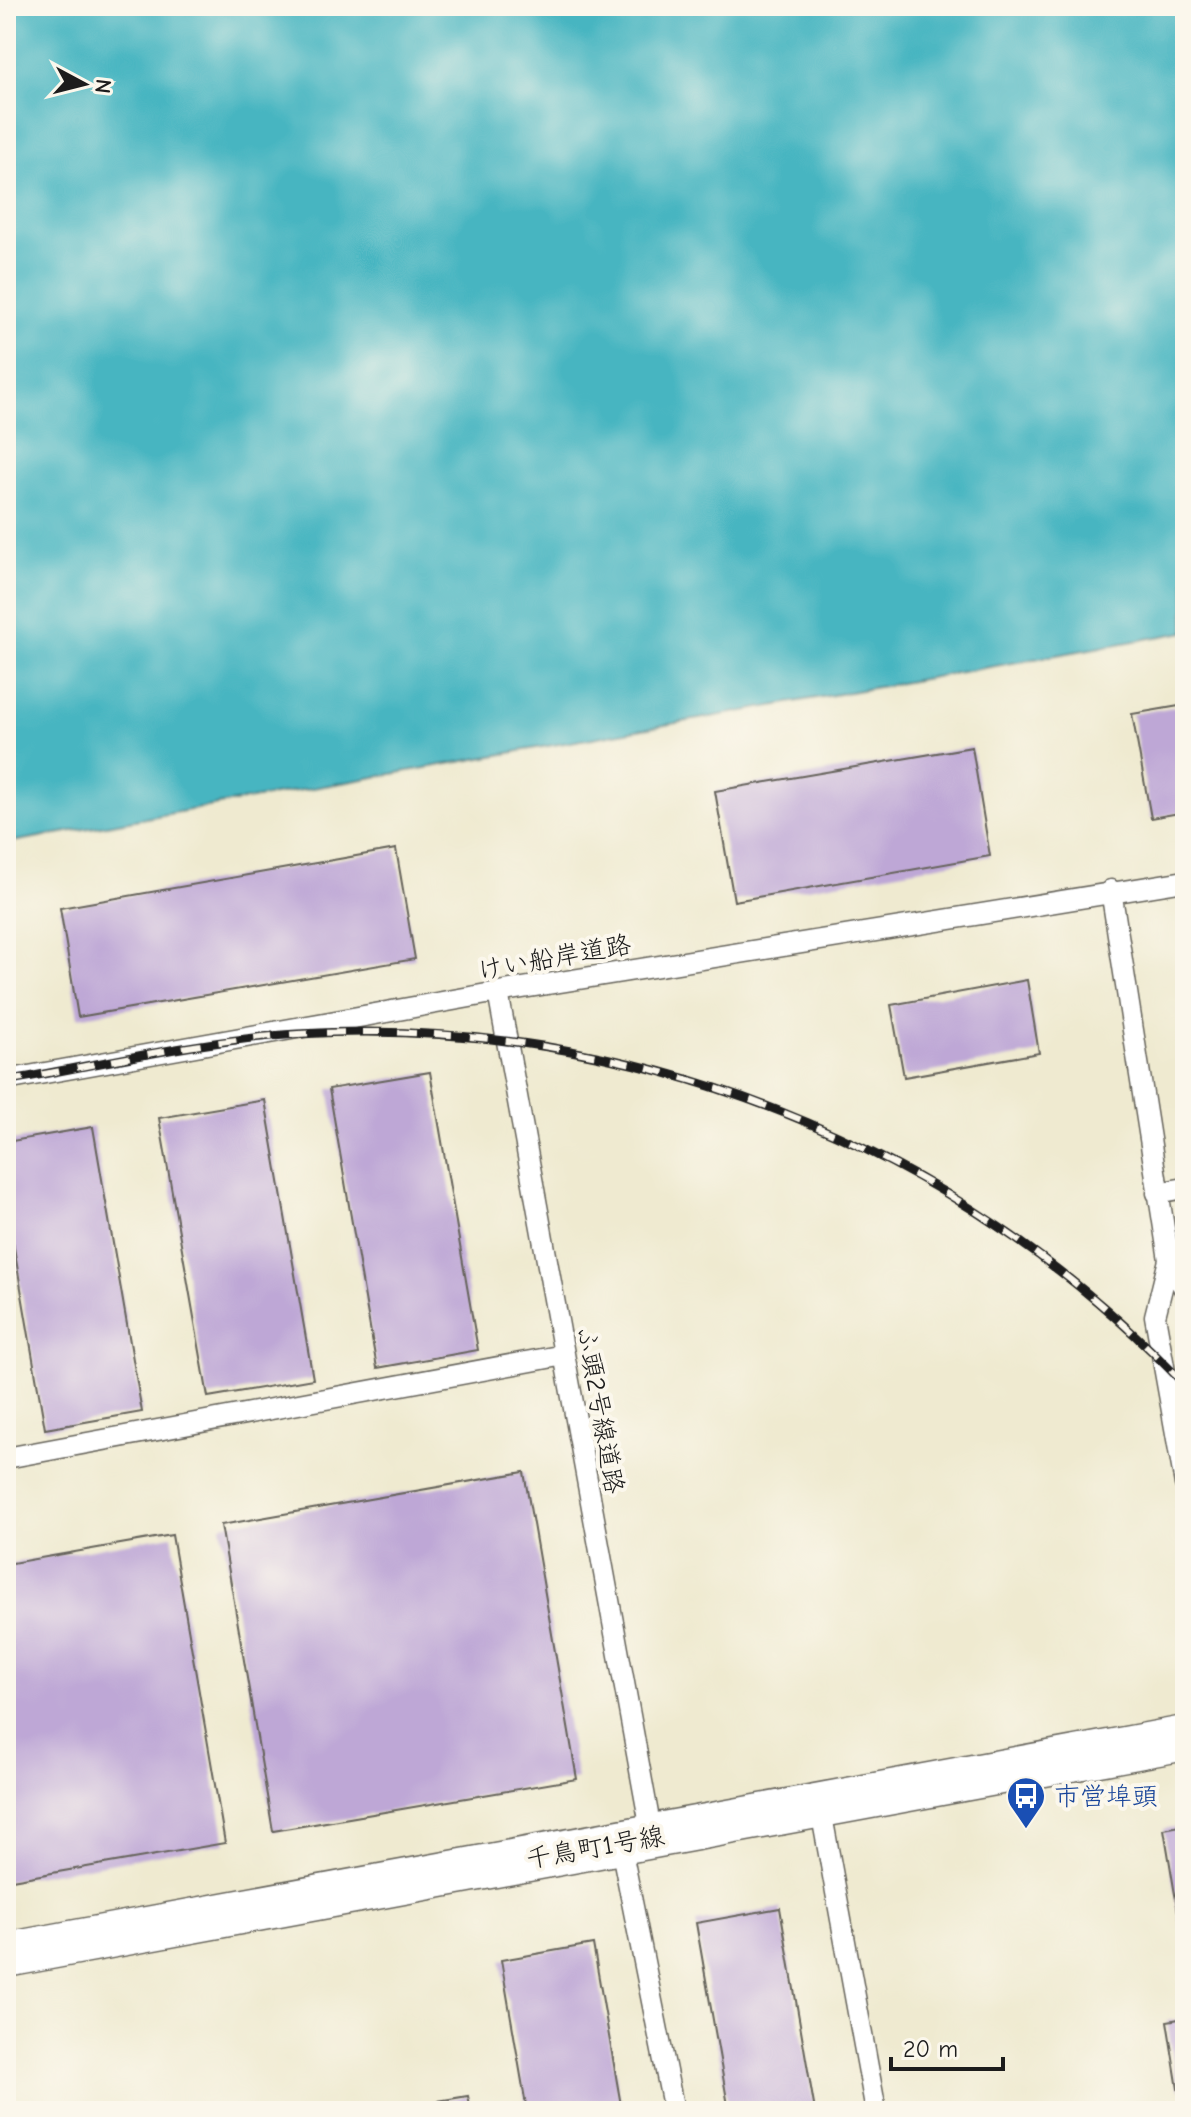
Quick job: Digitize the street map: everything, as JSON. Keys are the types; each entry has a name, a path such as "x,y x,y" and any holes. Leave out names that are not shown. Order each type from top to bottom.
{"street":[{"name":"千鳥町1号線","path":"6,1955 1185,1738"}],"lane":[{"name":"けい船岸道路","path":"6,1080 498,992 1111,890 1185,881"},
{"path":"1111,890 1169,1260 1185,1290"},
{"name":"ふ頭2号線道路","path":"498,992 564,1355 674,2111"},
{"path":"1157,1193 1185,1188"},
{"path":"1169,1260 1155,1316 1185,1484"},
{"path":"6,1458 564,1355"},
{"path":"820,1805 876,2111"}],"water":[{"path":"6,6 1185,6 1185,632 6,843"}],"building":[{"path":"1185,705 1185,812 1151,818 1132,714"},
{"path":"972,747 990,856 734,901 715,791"},
{"path":"396,849 415,959 78,1017 60,908"},
{"path":"1027,980 1039,1053 904,1077 891,1005"},
{"path":"430,1072 478,1350 377,1368 329,1089"},
{"path":"265,1100 313,1379 208,1397 159,1118"},
{"path":"93,1127 142,1412 45,1429 6,1201 6,1142"},
{"path":"524,1472 577,1779 273,1831 221,1525"},
{"path":"172,1535 225,1843 6,1881 6,1564"},
{"path":"1185,1825 1185,1942 1183,1942 1164,1829"},
{"path":"780,1908 815,2111 729,2111 696,1923"},
{"path":"593,1944 622,2111 527,2111 501,1960"},
{"path":"1185,2018 1185,2088 1178,2089 1167,2021"},
{"path":"468,2096 471,2111 390,2109"}],"railway":[{"path":"6,1081 188,1047 298,1034 422,1033 545,1047 665,1073 781,1112 892,1163 997,1226 1095,1300 1185,1385"}],"place":[{"name":"市営埠頭","path":"1026,1830"}]}
